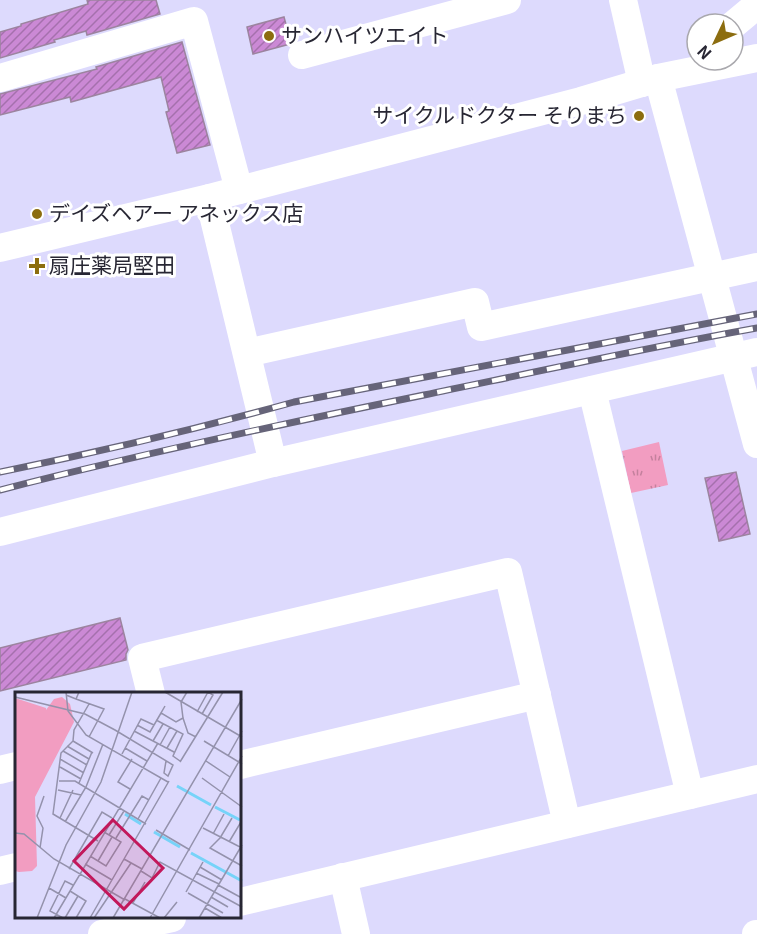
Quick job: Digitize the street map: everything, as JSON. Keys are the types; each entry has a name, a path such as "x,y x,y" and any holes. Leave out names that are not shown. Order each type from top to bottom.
{"street":[{"path":"302,55 507,0"},
{"path":"623,0 711,277 745,355 757,444"},
{"path":"745,15 757,5"},
{"path":"0,78 194,21 239,190"},
{"path":"1,245 209,198 581,101 650,80 757,58"},
{"path":"650,80 685,59"},
{"path":"209,198 273,463"},
{"path":"247,353 475,302 481,327 757,267"},
{"path":"0,532 273,463 745,355"},
{"path":"592,390 690,795"},
{"path":"150,692 142,658 508,572 567,824"},
{"path":"242,765 537,695"},
{"path":"0,770 15,766"},
{"path":"242,902 757,779"},
{"path":"0,871 15,867"},
{"path":"343,877 356,934"},
{"path":"102,934 168,919"}],"green space":[{"path":"659,442 668,485 631,493 622,451"}],"building":[{"path":"87,0 156,0 160,14 87,35 86,31 0,58 0,32 88,4"},
{"name":"サンハイツエイト","path":"284,17 291,43 253,54 247,27"},
{"path":"182,42 210,145 177,153 166,112 169,111 161,77 71,102 70,97 0,115 0,94 97,69 96,67"},
{"path":"736,472 750,534 719,541 705,478"},
{"path":"120,618 128,650 126,660 0,691 0,648"}],"railway":[{"path":"0,472 148,440 294,402 757,314"},
{"path":"0,490 264,428 590,360 757,328"}],"place":[{"name":"サンハイツエイト","path":"269,36"},
{"name":"サイクルドクター そりまち","path":"639,116"},
{"name":"デイズヘアー アネックス店","path":"37,214"},
{"name":"扇庄薬局堅田","path":"37,266"}]}
